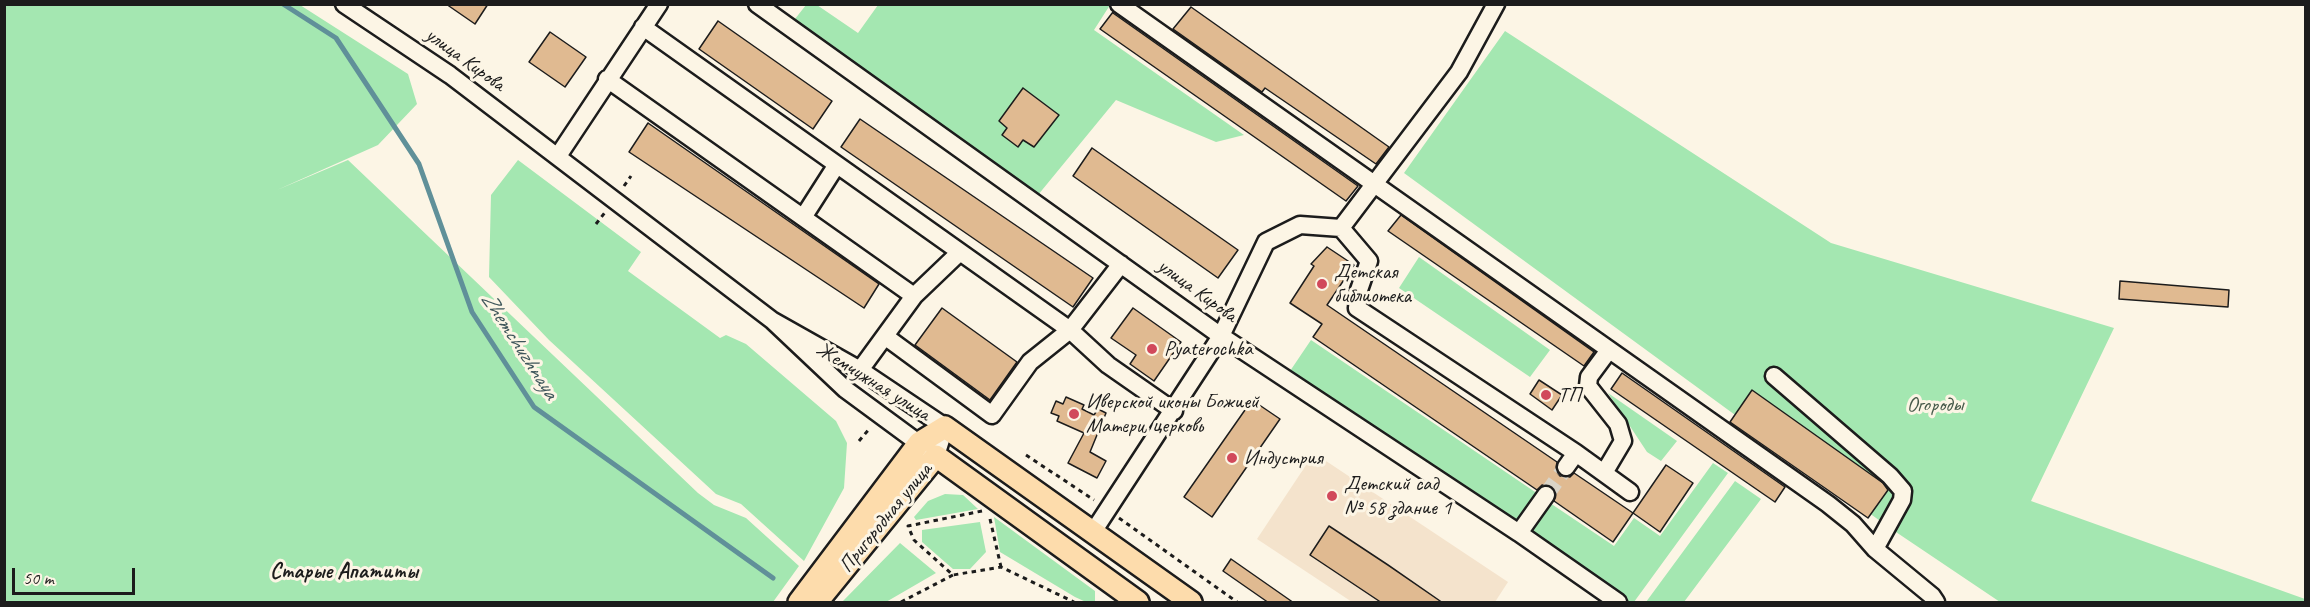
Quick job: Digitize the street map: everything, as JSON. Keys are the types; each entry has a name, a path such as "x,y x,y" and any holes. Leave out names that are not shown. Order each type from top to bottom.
{"main road":[{"path":"799,603 918,443 945,427"},
{"name":"Жемчужная улица","path":"945,427 1191,603"},
{"path":"936,456 1129,600"},
{"name":"Пригородная улица","path":"817,603 936,456"},
{"path":"981,490 978,479 981,472 1001,467"}],"street":[{"name":"улица Кирова","path":"344,4 450,75 558,156"},
{"path":"558,156 659,4"},
{"name":"улица Кирова","path":"757,4 1221,336 1519,533 1618,603"},
{"path":"1119,4 1828,504 1853,524 1875,549 1932,596 1936,603"},
{"path":"1341,228 1459,72 1496,4"},
{"path":"643,27 1070,330 1108,365 1174,411"},
{"path":"607,80 804,216 914,296"},
{"name":"Жемчужная улица","path":"558,156 772,321 860,370 945,427"},
{"path":"804,216 836,166"},
{"path":"1093,532 1221,336 1266,242 1300,225 1341,228 1369,261 1359,290 1357,308 1576,453 1630,492"},
{"path":"860,370 914,296 960,252"},
{"path":"886,337 992,415 1030,362 1070,330 1121,264"},
{"path":"772,321 845,388 936,456"},
{"path":"1604,473 1623,441 1618,424 1588,386 1588,377 1609,350"},
{"path":"1774,376 1890,476 1903,491 1902,500 1875,549"},
{"name":"Пригородная улица","path":"936,456 945,427"},
{"path":"1566,467 1576,453"},
{"path":"1519,533 1546,495"}],"path":[{"path":"859,441 871,426"},
{"path":"1026,454 1237,603"},
{"path":"953,575 914,540 908,526 988,510 1001,567"},
{"path":"901,603 953,575 1001,567 1074,603"}],"shaded area":[{"name":"Детский сад № 58 здание 1","path":"1314,453 1508,582 1495,602 1352,602 1257,539"}],"green space":[{"path":"4,5 300,5 408,74 417,104 378,145 277,190 348,160 698,493 714,505 746,518 799,566 773,602 5,602"},
{"path":"806,5 817,5 858,33 878,5 1110,5 1094,30 1244,135 1216,142 1116,100 1038,195 791,24"},
{"name":"Огороды","path":"1505,31 1831,243 2114,328 2031,501 2305,599 2305,602 2000,602 1887,526 1404,173"},
{"path":"518,160 641,252 628,271 720,338 726,335 746,344 836,421 847,443 844,488 804,561 741,504 716,494 549,340 489,277 491,195"},
{"path":"1419,257 1550,350 1530,377 1399,288"},
{"path":"1311,340 1541,496 1519,527 1288,374"},
{"path":"1608,393 1677,441 1661,461 1647,452"},
{"path":"1713,463 1728,473 1634,602 1626,602 1524,531 1547,501 1614,546 1634,518 1660,536"},
{"path":"1735,481 1761,499 1684,602 1646,602"},
{"path":"945,494 963,495 978,509 916,520 914,517 928,501"},
{"path":"994,517 1095,591 1095,602 1086,602 1075,597 1000,552"},
{"path":"980,522 986,552 970,569 953,569 922,542 922,530"},
{"path":"900,543 936,573 886,602 842,602"}],"building":[{"path":"446,4 488,4 475,24"},
{"path":"1191,7 1389,147 1376,164 1265,88 1262,92 1173,29"},
{"path":"1113,12 1358,186 1346,201 1100,29"},
{"path":"718,21 832,101 813,129 699,49"},
{"path":"550,32 586,57 565,87 529,62"},
{"path":"1023,88 1059,115 1034,147 1023,140 1018,147 1002,135 1007,128 999,121"},
{"path":"860,119 1093,278 1073,307 841,147"},
{"path":"648,123 879,284 864,308 629,152"},
{"path":"1092,148 1238,250 1218,278 1073,176"},
{"path":"1401,215 1594,352 1584,366 1388,231"},
{"path":"1327,247 1354,265 1327,305 1557,462 1556,471 1560,476 1570,477 1574,473 1633,513 1613,542 1554,501 1556,491 1552,486 1542,485 1537,490 1313,337 1322,324 1290,303 1314,266 1311,264"},
{"path":"2120,281 2229,290 2228,307 2119,299"},
{"path":"942,308 1017,362 990,400 915,345"},
{"name":"Pyaterochka","path":"1133,308 1181,342 1154,381 1130,364 1136,355 1111,338"},
{"path":"1622,373 1785,487 1775,502 1611,389"},
{"name":"ТП","path":"1539,380 1562,395 1552,410 1530,394"},
{"path":"1752,390 1883,483 1888,490 1868,518 1730,422"},
{"path":"1066,397 1084,405 1082,409 1094,415 1098,409 1106,413 1090,452 1106,461 1097,478 1068,463 1084,433 1057,421 1059,416 1051,413 1056,401 1063,404"},
{"name":"Индустрия","path":"1252,400 1280,419 1212,517 1184,497"},
{"path":"1666,465 1693,483 1660,532 1633,513"},
{"path":"1329,526 1443,603 1382,603 1310,555"},
{"path":"1231,559 1294,603 1269,603 1223,571"}],"waterway":[{"name":"Zhemchuzhnaya","path":"283,4 336,38 419,164 472,312 534,407 773,578"}],"tunnel":[{"path":"1546,495 1566,467"}],"place":[{"name":"Детская библиотека","path":"1322,284"},
{"name":"Pyaterochka","path":"1152,349"},
{"name":"ТП","path":"1546,395"},
{"name":"Иверской иконы Божией Матери, церковь","path":"1074,414"},
{"name":"Индустрия","path":"1232,458"},
{"name":"Детский сад № 58 здание 1","path":"1332,496"}],"district":[{"name":"Старые Апатиты","path":"344,572"}]}
